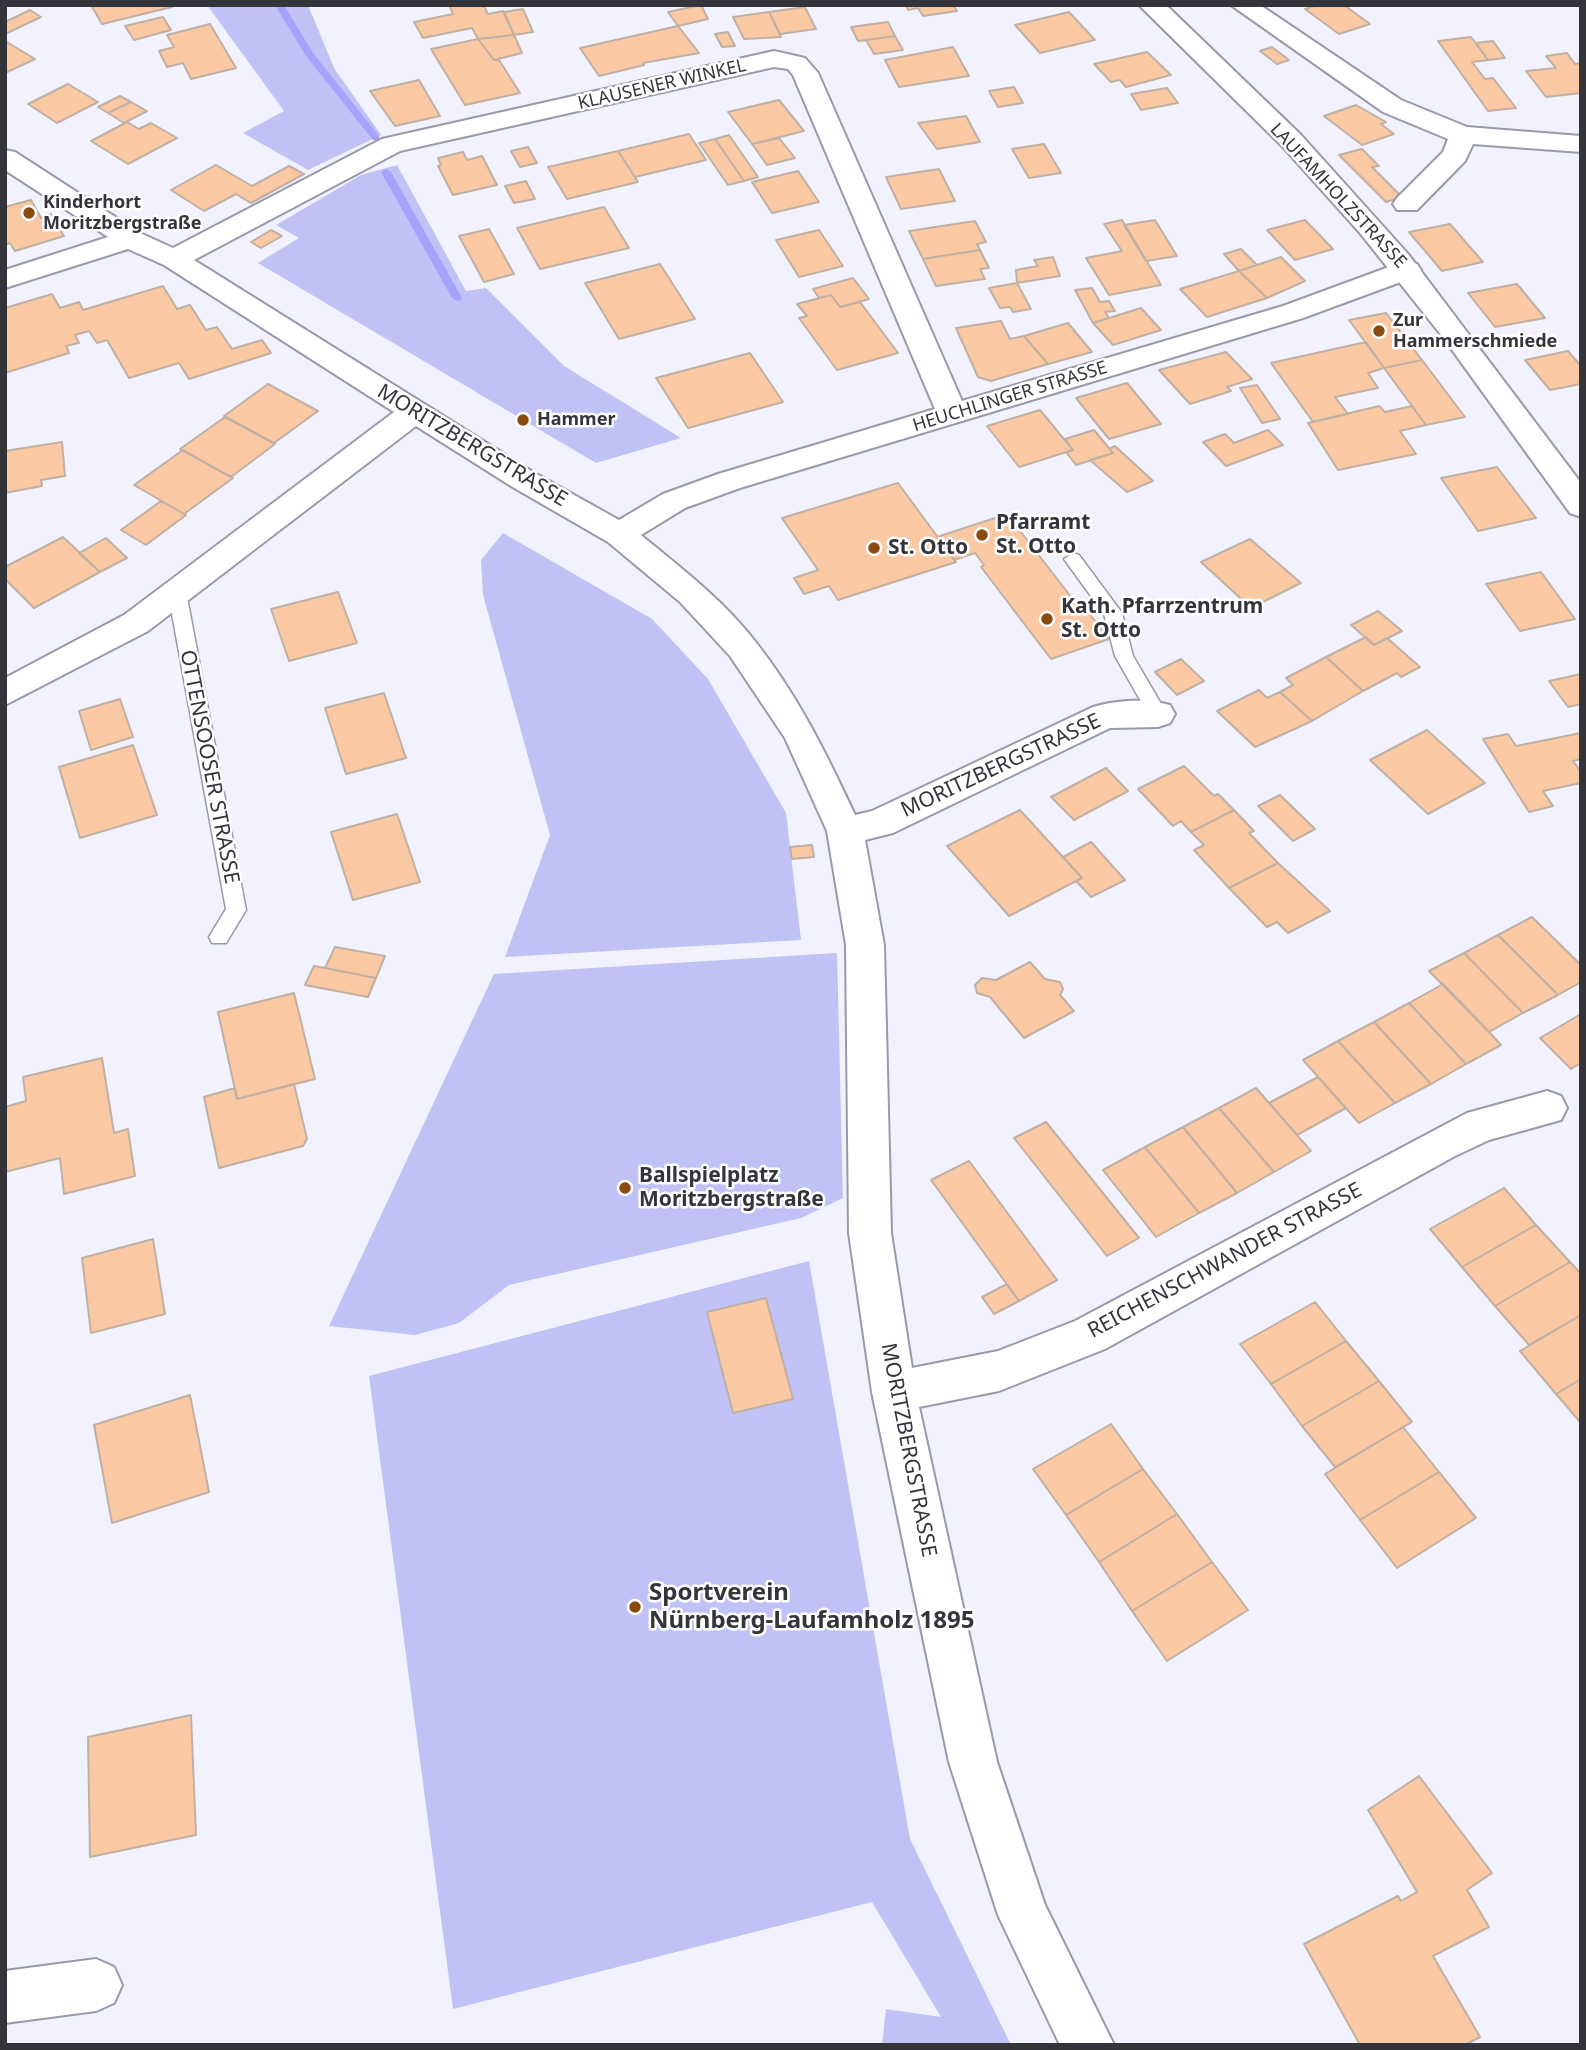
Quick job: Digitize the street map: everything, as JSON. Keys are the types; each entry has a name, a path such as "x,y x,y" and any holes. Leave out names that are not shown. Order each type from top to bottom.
{"street":[{"name":"LAUFAMHOLZSTRASSE","path":"1150,5 1332,184 1407,270 1581,506"},
{"path":"1242,5 1392,106 1462,135 1581,144"},
{"name":"KLAUSENER WINKEL","path":"174,258 391,145 775,59 796,63 805,73 952,413"},
{"path":"1407,204 1456,155 1462,135"},
{"name":"MORITZBERGSTRASSE","path":"5,158 130,239 174,258 414,412 619,534 692,594 742,648 800,734 845,831 865,945 870,1233 894,1392 972,1762 1023,1915 1088,2045"},
{"path":"5,279 130,239"},
{"name":"HEUCHLINGER STRASSE","path":"619,534 674,500 952,413 1293,312 1407,270"},
{"path":"5,693 136,623 414,412"},
{"name":"MORITZBERGSTRASSE","path":"845,831 880,822 1105,716 1158,714"},
{"name":"REICHENSCHWANDER STRASSE","path":"894,1392 999,1371 1090,1335 1441,1144 1481,1125 1547,1108"},
{"path":"5,1997 96,1985"}],"lane":[{"path":"1073,559 1113,613 1125,656 1158,714"},
{"name":"OTTENSOOSER STRASSE","path":"177,592 236,910 219,937"}],"shaded area":[{"path":"207,5 308,5 334,68 381,135 308,170 243,133 284,111"},
{"path":"397,165 466,291 486,288 564,366 681,438 596,463 258,263 299,238 276,225 361,175"},
{"path":"503,533 652,619 708,679 786,813 801,940 505,957 550,835 483,595 481,560"},
{"path":"837,953 843,1198 801,1218 509,1285 459,1323 415,1335 329,1326 494,974"},
{"name":"Sportverein Nürnberg-Laufamholz 1895","path":"809,1261 910,1839 1011,2045 882,2045 886,2009 941,2017 872,1902 453,2009 369,1376"}],"building":[{"path":"91,5 171,5 172,7 102,24"},
{"path":"449,5 483,5 488,14 503,11 514,35 478,39 472,28 423,38 414,22 453,14"},
{"path":"701,5 708,19 678,26 668,12"},
{"path":"906,5 953,5 957,11 923,16 918,8 908,10"},
{"path":"1317,5 1344,5 1370,24 1339,34 1305,9"},
{"path":"805,7 816,29 780,34 769,12"},
{"path":"523,9 533,32 514,35 504,12"},
{"path":"30,10 41,17 5,34 5,22"},
{"path":"769,12 781,37 744,39 733,17"},
{"path":"1069,12 1095,40 1040,53 1015,25"},
{"path":"163,17 171,30 134,40 125,26"},
{"path":"888,22 895,36 858,41 851,27"},
{"path":"210,24 236,68 191,79 183,63 167,67 159,51 174,47 167,35"},
{"path":"678,26 699,53 643,63 644,65 599,76 580,48"},
{"path":"728,32 735,46 722,47 715,34"},
{"path":"514,35 522,53 494,60 478,39"},
{"path":"895,36 903,50 874,54 866,40"},
{"path":"1471,37 1488,60 1472,62 1485,79 1493,78 1516,108 1488,111 1438,41"},
{"path":"478,39 494,60 499,60 520,93 465,105 431,49"},
{"path":"5,41 35,59 5,73"},
{"path":"1493,41 1505,58 1488,60 1476,43"},
{"path":"953,47 969,76 899,87 885,60"},
{"path":"1272,47 1289,60 1277,64 1260,51"},
{"path":"1147,52 1171,75 1126,87 1120,80 1111,82 1094,64"},
{"path":"1567,53 1575,64 1581,63 1581,93 1546,97 1526,71 1556,68 1546,56"},
{"path":"419,80 440,116 395,126 370,91"},
{"path":"68,84 98,102 57,123 28,104"},
{"path":"1014,87 1023,103 998,107 989,91"},
{"path":"1167,88 1178,103 1141,110 1131,94"},
{"path":"120,96 131,102 108,113 98,107"},
{"path":"779,100 804,131 752,144 728,112"},
{"path":"131,102 147,111 124,123 108,113"},
{"path":"1356,105 1386,122 1381,124 1394,134 1362,145 1324,116"},
{"path":"966,116 980,142 937,149 918,123"},
{"path":"127,122 139,129 151,123 177,138 128,164 91,141"},
{"path":"689,134 706,160 635,177 618,151"},
{"path":"729,135 758,177 744,181 715,139"},
{"path":"779,138 795,158 767,165 752,144"},
{"path":"715,139 744,181 728,185 699,143"},
{"path":"1044,144 1061,173 1029,178 1012,149"},
{"path":"528,147 537,163 520,167 511,151"},
{"path":"1362,149 1379,166 1372,167 1402,197 1386,202 1339,155"},
{"path":"618,151 638,182 567,199 548,167"},
{"path":"463,152 467,160 482,156 497,185 453,195 438,166 441,165 438,158"},
{"path":"216,165 252,186 289,166 304,174 251,203 236,194 204,211 171,190"},
{"path":"939,169 955,201 901,209 886,177"},
{"path":"798,171 819,202 772,213 752,182"},
{"path":"526,181 535,199 514,203 505,186"},
{"path":"31,200 41,218 51,214 64,236 15,251 10,243 5,245 5,207"},
{"path":"604,207 629,248 540,269 517,228"},
{"path":"1122,220 1161,285 1109,295 1086,258 1122,251 1104,224"},
{"path":"1155,220 1177,256 1146,261 1124,225"},
{"path":"1305,220 1333,249 1295,260 1267,230"},
{"path":"975,221 986,242 977,244 980,250 923,259 909,231"},
{"path":"1450,224 1483,262 1442,271 1409,232"},
{"path":"489,229 514,274 484,282 459,236"},
{"path":"271,230 282,236 261,248 251,242"},
{"path":"819,230 843,266 799,277 776,240"},
{"path":"1241,249 1257,265 1239,271 1224,254"},
{"path":"980,250 989,268 980,269 985,279 936,286 923,259"},
{"path":"1053,257 1060,276 1017,283 1016,270 1038,266 1034,260"},
{"path":"1281,257 1305,281 1267,298 1239,271"},
{"path":"660,264 695,319 619,339 585,283"},
{"path":"1239,271 1267,298 1207,317 1180,289"},
{"path":"853,278 869,299 840,307 831,295 819,298 813,289"},
{"path":"1017,283 1031,309 1013,312 1010,307 1000,308 989,288"},
{"path":"1517,284 1545,318 1495,327 1468,293"},
{"path":"163,286 177,309 190,305 206,330 217,327 232,349 262,340 271,353 189,379 179,363 129,378 107,340 97,343 89,331 75,335 79,343 66,346 69,353 5,373 5,308 52,294 60,308 79,302 83,310"},
{"path":"1092,288 1100,302 1109,301 1115,311 1105,312 1109,318 1093,323 1075,290"},
{"path":"831,295 840,307 860,302 898,353 837,370 799,318 807,316 797,304"},
{"path":"1141,308 1161,330 1113,345 1093,323"},
{"name":"Zur Hammerschmiede","path":"1386,313 1422,360 1384,368 1349,320"},
{"path":"1001,321 1010,339 1024,336 1048,364 991,381 978,377 956,328"},
{"path":"1068,323 1092,352 1048,364 1024,336"},
{"path":"1366,342 1384,368 1368,373 1378,388 1335,397 1348,414 1313,422 1271,363"},
{"path":"1568,351 1581,366 1581,384 1550,390 1525,360"},
{"path":"1226,352 1252,379 1227,387 1231,391 1190,404 1159,370"},
{"path":"750,353 783,402 688,428 656,378"},
{"path":"1422,360 1465,417 1426,425 1384,368"},
{"path":"1127,383 1161,424 1109,439 1076,398"},
{"path":"268,384 318,411 274,443 224,416"},
{"path":"1257,385 1280,419 1262,423 1240,388"},
{"path":"1379,406 1385,412 1412,406 1426,425 1400,431 1416,454 1338,470 1308,423"},
{"path":"1040,410 1073,450 1019,467 987,426"},
{"path":"225,417 275,444 231,477 180,449"},
{"path":"1094,430 1113,453 1076,465 1066,452 1073,450 1065,439"},
{"path":"1268,430 1283,445 1226,466 1203,442 1225,434 1234,443"},
{"path":"62,442 65,476 41,480 42,486 5,493 5,451"},
{"path":"1115,446 1153,481 1127,492 1090,460 1113,453 1109,449"},
{"path":"183,450 233,478 184,514 134,485"},
{"path":"1497,467 1536,518 1478,531 1441,478"},
{"name":"St. Otto","path":"898,483 956,562 838,600 829,586 804,594 794,578 818,570 782,518"},
{"path":"161,501 186,515 146,545 121,530"},
{"path":"1007,514 1078,606 1082,604 1109,639 1051,659 981,567 984,565 975,553 954,560 937,537"},
{"path":"63,537 100,572 34,608 5,579 5,567"},
{"path":"106,538 127,558 100,572 79,553"},
{"path":"1250,539 1301,583 1251,608 1201,562"},
{"path":"1541,572 1575,619 1520,631 1486,584"},
{"path":"338,592 357,643 289,661 271,609"},
{"path":"1378,611 1402,631 1374,645 1351,625"},
{"path":"1366,637 1374,645 1387,638 1420,667 1401,677 1397,673 1363,691 1326,657"},
{"path":"1326,657 1363,691 1312,721 1280,692 1293,685 1286,678"},
{"path":"1181,659 1204,681 1177,695 1155,672"},
{"path":"1581,674 1581,704 1568,707 1549,681"},
{"path":"1259,690 1267,698 1280,692 1312,721 1255,747 1217,711"},
{"path":"384,693 406,758 346,774 325,708"},
{"path":"120,699 133,737 91,750 79,711"},
{"path":"1427,730 1485,783 1428,814 1370,760"},
{"path":"1581,733 1581,759 1573,761 1581,772 1581,783 1543,791 1553,806 1529,812 1483,739 1508,734 1516,746"},
{"path":"133,745 157,815 80,838 59,767"},
{"path":"1184,766 1214,796 1218,794 1234,810 1191,832 1181,821 1173,826 1138,789"},
{"path":"1106,768 1128,791 1074,820 1051,797"},
{"path":"1280,795 1315,829 1293,841 1258,806"},
{"path":"1020,810 1082,878 1009,916 947,846"},
{"path":"1234,810 1254,831 1249,833 1278,863 1229,888 1194,850 1204,845 1191,832"},
{"path":"397,814 420,882 353,900 331,832"},
{"path":"1091,842 1125,880 1091,897 1076,881 1082,878 1063,857"},
{"path":"812,845 814,857 792,859 790,847"},
{"path":"1278,863 1330,911 1288,933 1277,922 1267,927 1229,888"},
{"path":"1532,917 1581,965 1581,982 1558,995 1498,935"},
{"path":"1498,935 1558,995 1523,1013 1464,953"},
{"path":"335,947 385,956 376,978 325,968"},
{"path":"1464,953 1523,1013 1489,1032 1429,971"},
{"path":"1030,962 1045,979 1060,982 1063,989 1060,995 1074,1011 1024,1038 990,997 977,993 975,985 982,978 996,980"},
{"path":"314,966 376,978 368,997 305,985"},
{"path":"1443,984 1501,1045 1466,1064 1409,1003"},
{"path":"294,993 315,1079 237,1099 218,1012"},
{"path":"1409,1003 1466,1064 1431,1084 1374,1022"},
{"path":"1581,1014 1581,1063 1571,1069 1540,1038"},
{"path":"1374,1022 1431,1084 1395,1103 1338,1041"},
{"path":"1338,1041 1395,1103 1359,1123 1303,1060"},
{"path":"102,1058 114,1133 128,1129 135,1176 64,1194 60,1158 5,1172 5,1107 26,1101 23,1077"},
{"path":"1318,1077 1346,1108 1297,1135 1269,1103"},
{"path":"294,1084 307,1139 303,1146 219,1168 204,1097 235,1088 237,1099"},
{"path":"1256,1088 1311,1151 1274,1172 1219,1108"},
{"path":"1219,1108 1274,1172 1237,1193 1183,1127"},
{"path":"1046,1122 1139,1238 1107,1256 1014,1138"},
{"path":"1183,1127 1237,1193 1199,1213 1145,1147"},
{"path":"1145,1147 1199,1213 1156,1237 1103,1170"},
{"path":"969,1161 1057,1280 1019,1301 931,1180"},
{"path":"1504,1188 1536,1225 1462,1267 1430,1229"},
{"path":"1536,1225 1570,1262 1495,1306 1462,1267"},
{"path":"153,1239 165,1314 91,1333 82,1258"},
{"path":"1570,1262 1581,1274 1581,1315 1529,1345 1495,1306"},
{"path":"1007,1284 1019,1301 994,1314 982,1297"},
{"path":"766,1298 793,1399 733,1413 707,1312"},
{"path":"1315,1302 1346,1341 1271,1384 1240,1344"},
{"path":"1581,1315 1581,1379 1556,1394 1520,1351"},
{"path":"1346,1341 1379,1381 1302,1426 1271,1384"},
{"path":"1581,1379 1581,1423 1556,1394"},
{"path":"1379,1381 1412,1422 1335,1467 1302,1426"},
{"path":"190,1395 209,1492 112,1523 94,1425"},
{"path":"1111,1424 1143,1469 1066,1515 1033,1469"},
{"path":"1403,1427 1439,1472 1360,1520 1325,1474"},
{"path":"1143,1469 1177,1514 1099,1562 1066,1515"},
{"path":"1439,1472 1476,1518 1397,1568 1360,1520"},
{"path":"1177,1514 1212,1562 1132,1611 1099,1562"},
{"path":"1212,1562 1248,1610 1167,1661 1132,1611"},
{"path":"191,1715 196,1835 90,1857 88,1737"},
{"path":"1419,1776 1492,1873 1467,1890 1489,1927 1433,1956 1480,2037 1465,2045 1360,2045 1304,1944 1398,1896 1401,1901 1417,1892 1368,1810"}],"waterway":[{"path":"279,5 309,54 376,138"},
{"path":"386,172 457,298"}],"place":[{"name":"Kinderhort Moritzbergstraße","path":"29,213"},
{"name":"Zur Hammerschmiede","path":"1379,331"},
{"name":"Hammer","path":"523,420"},
{"name":"Pfarramt St. Otto","path":"982,535"},
{"name":"St. Otto","path":"874,548"},
{"name":"Kath. Pfarrzentrum St. Otto","path":"1047,619"},
{"name":"Ballspielplatz Moritzbergstraße","path":"625,1188"},
{"name":"Sportverein Nürnberg-Laufamholz 1895","path":"635,1607"}]}
